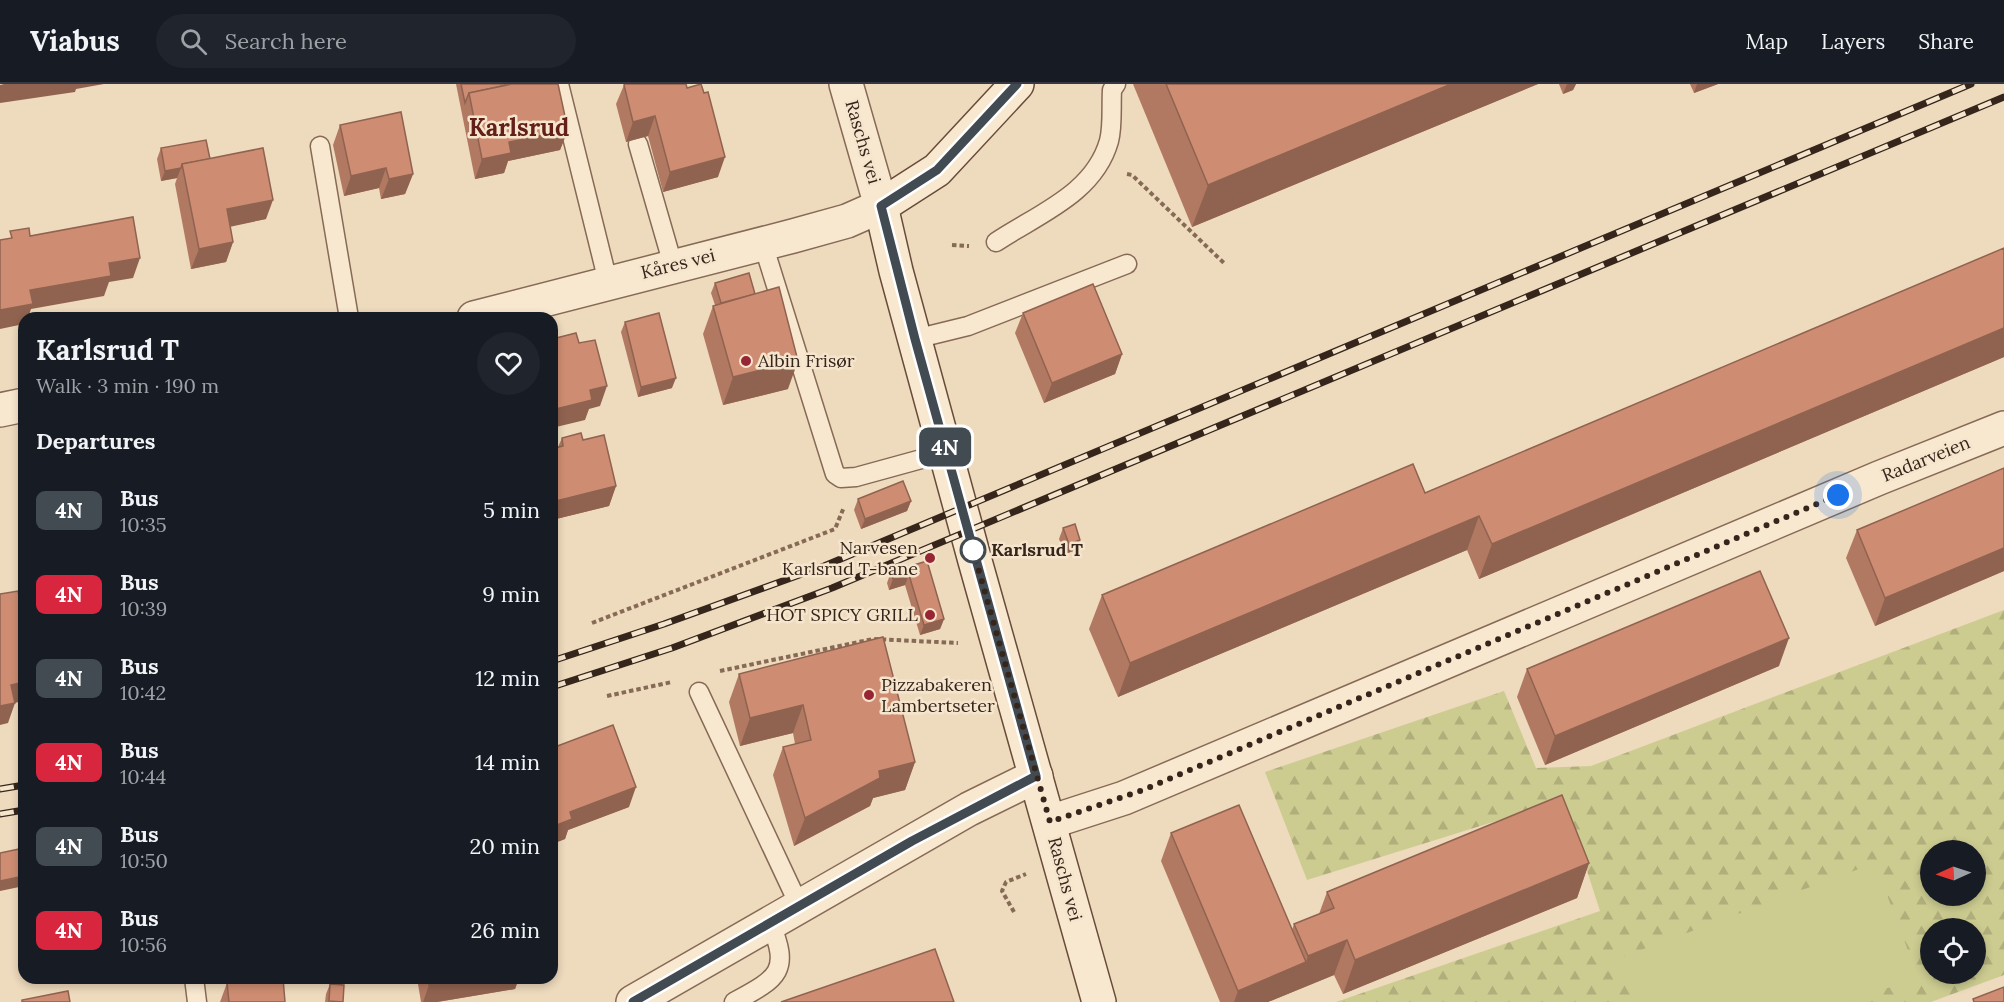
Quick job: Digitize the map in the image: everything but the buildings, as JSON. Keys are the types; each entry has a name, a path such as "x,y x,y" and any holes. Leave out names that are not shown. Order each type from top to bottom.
{"street":[{"name":"Raschs vei","path":"846,84 1099,1002"},
{"name":"Kåres vei","path":"496,312 847,221 881,206 937,170 1017,84"},
{"path":"0,410 18,406"},
{"name":"Radarveien","path":"1050,822 1135,794 1879,478 2004,428"},
{"path":"633,1002 969,809 1036,776"}],"lane":[{"path":"559,84 608,282"},
{"path":"996,242 1072,196 1097,170 1110,140 1112,90 1116,84"},
{"path":"638,144 673,265"},
{"path":"320,146 348,312"},
{"path":"763,244 829,461 835,474 842,478 856,477 946,452"},
{"path":"915,339 968,326 1127,264"},
{"path":"699,692 799,905"},
{"path":"734,1002 767,984 779,967 781,954 770,922"},
{"path":"195,984 196,1002"}],"path":[{"path":"1097,170 1132,175 1225,264"},
{"path":"592,623 835,529 856,477"},
{"path":"711,673 873,639 968,644"},
{"path":"607,696 676,681"},
{"path":"1014,912 1002,891 1006,882 1022,874 1033,874"}],"green space":[{"path":"2004,610 2004,975 1986,982 1986,918 1920,918 1920,984 1980,984 1931,1002 1336,1002 1600,911 1564,800 1307,880 1265,772 1504,691 1536,768 1591,766"},
{"path":"1875,863 1918,977 1849,1002 1633,1002 1617,959"}],"railway":[{"path":"558,659 664,624 824,566 1971,84"},
{"path":"558,685 672,648 832,588 2004,97"},
{"path":"0,789 18,786"},
{"path":"0,814 18,811"}],"bus line":[{"name":"4N","path":"633,1002 969,809 1036,776 896,271 881,206 937,170 1017,84"}],"place":[{"name":"Albin Frisør","path":"746,361"},
{"name":"Karlsrud T","path":"973,550"},
{"name":"Narvesen Karlsrud T-bane","path":"930,558"},
{"name":"HOT SPICY GRILL","path":"930,615"},
{"name":"Pizzabakeren Lambertseter","path":"869,695"}],"district":[{"name":"Karlsrud","path":"519,128"}],"route":[{"path":"973,550 1050,822 1124,798 1838,495"}]}
